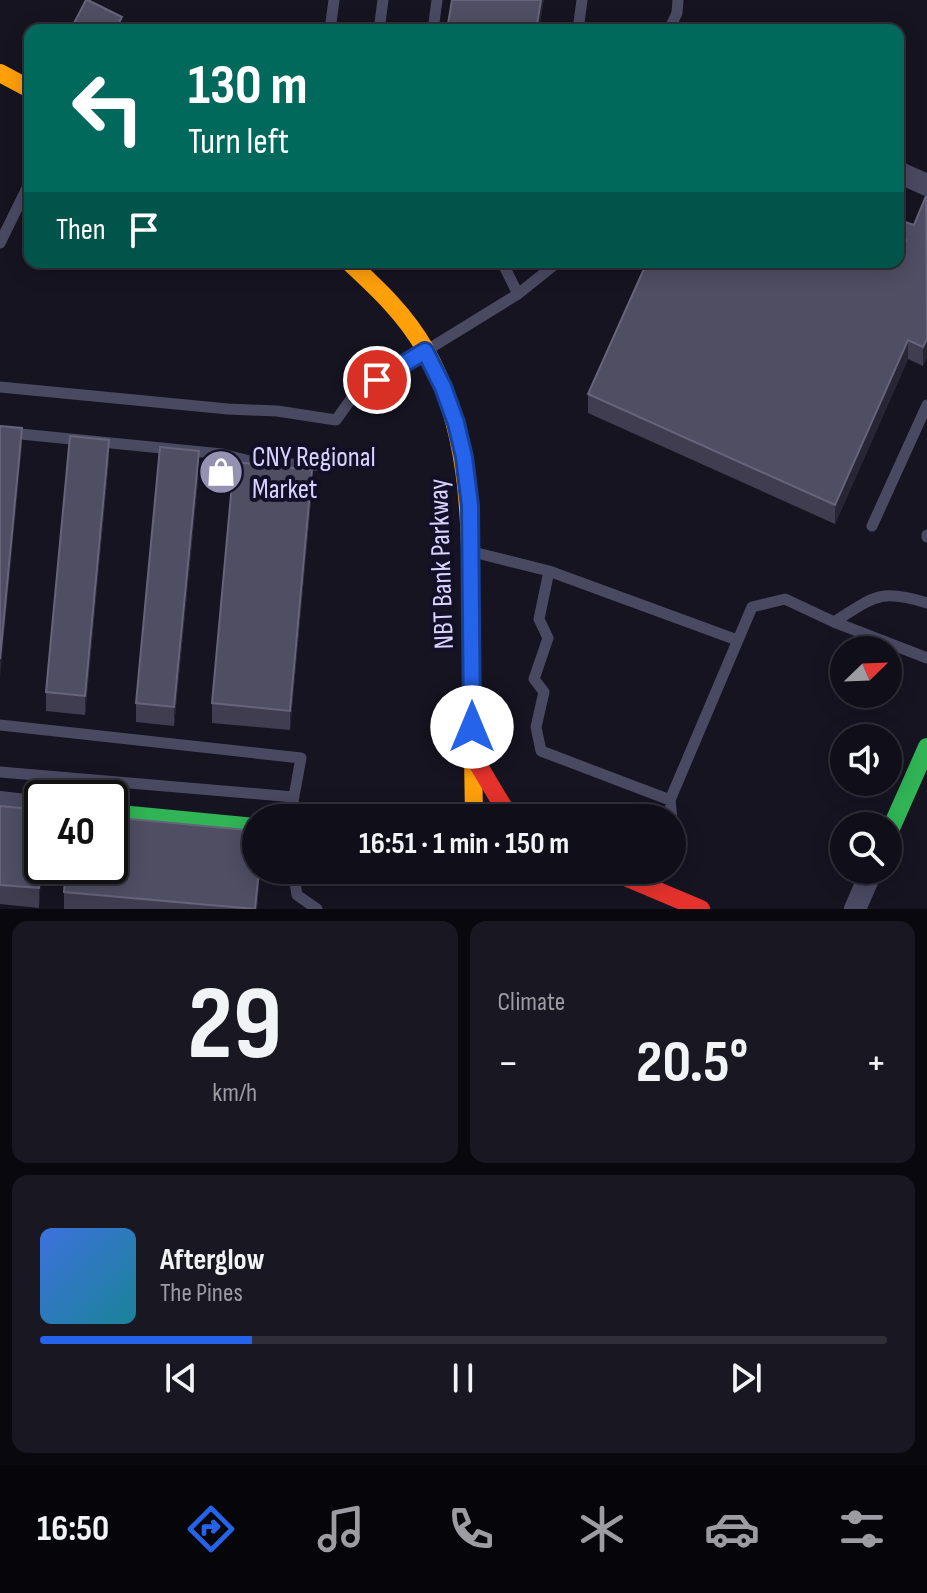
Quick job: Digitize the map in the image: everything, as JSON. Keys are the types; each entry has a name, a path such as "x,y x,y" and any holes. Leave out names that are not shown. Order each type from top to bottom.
{"street":[{"path":"0,73 24,86"},
{"path":"904,175 927,185"},
{"name":"NBT Bank Parkway","path":"355,268 393,303 414,330 443,387 464,457 470,506 474,804"},
{"path":"898,812 927,747"},
{"path":"473,756 502,804"},
{"path":"0,802 24,805"},
{"path":"128,815 242,826"},
{"path":"659,884 701,909"},
{"path":"855,909 866,884"}],"lane":[{"path":"331,24 334,0"},
{"path":"380,24 383,0"},
{"path":"434,24 437,0"},
{"path":"579,24 582,0"},
{"path":"672,24 678,0"},
{"path":"0,243 24,194"},
{"path":"505,268 518,294"},
{"path":"0,387 277,411 336,420 354,395 518,294 548,268"},
{"path":"872,526 927,405"},
{"path":"0,432 222,454 254,462 330,466"},
{"path":"471,552 549,571 737,640"},
{"path":"549,571 539,619 548,638 534,679 544,692 536,727 541,751 670,800"},
{"path":"834,622 876,597 901,595 927,603"},
{"path":"670,804 752,607 785,599 834,622 927,658"},
{"path":"0,725 301,758 293,804"},
{"path":"0,772 294,797"},
{"path":"295,884 295,909"},
{"path":"297,895 317,909"}],"building":[{"path":"86,0 122,17 118,24 74,23"},
{"path":"452,0 541,0 537,24 448,24"},
{"path":"926,196 927,339 923,347 908,340 835,505 588,394 644,268 904,268 904,224 914,225"},
{"path":"0,426 22,428 0,659"},
{"path":"70,436 109,440 85,696 46,692"},
{"path":"160,447 199,451 174,707 136,703"},
{"path":"234,462 312,470 290,711 212,703"},
{"path":"0,806 24,808 24,884 39,884 39,888 0,885"},
{"path":"128,819 242,830 242,884 258,884 255,909 64,892 65,884 128,884"}],"traffic: fast":[{"path":"898,812 927,747"},
{"path":"128,815 242,826"}],"traffic: slow":[{"path":"0,73 24,86"},
{"path":"355,268 400,313 425,349 441,381 460,448 469,517 474,804"}],"traffic: jam":[{"path":"476,761 502,804"},
{"path":"642,884 701,909"}],"place":[{"name":"CNY Regional Market","path":"221,472"}],"route":[{"path":"377,380 425,351 456,423 470,506 472,727"}]}
